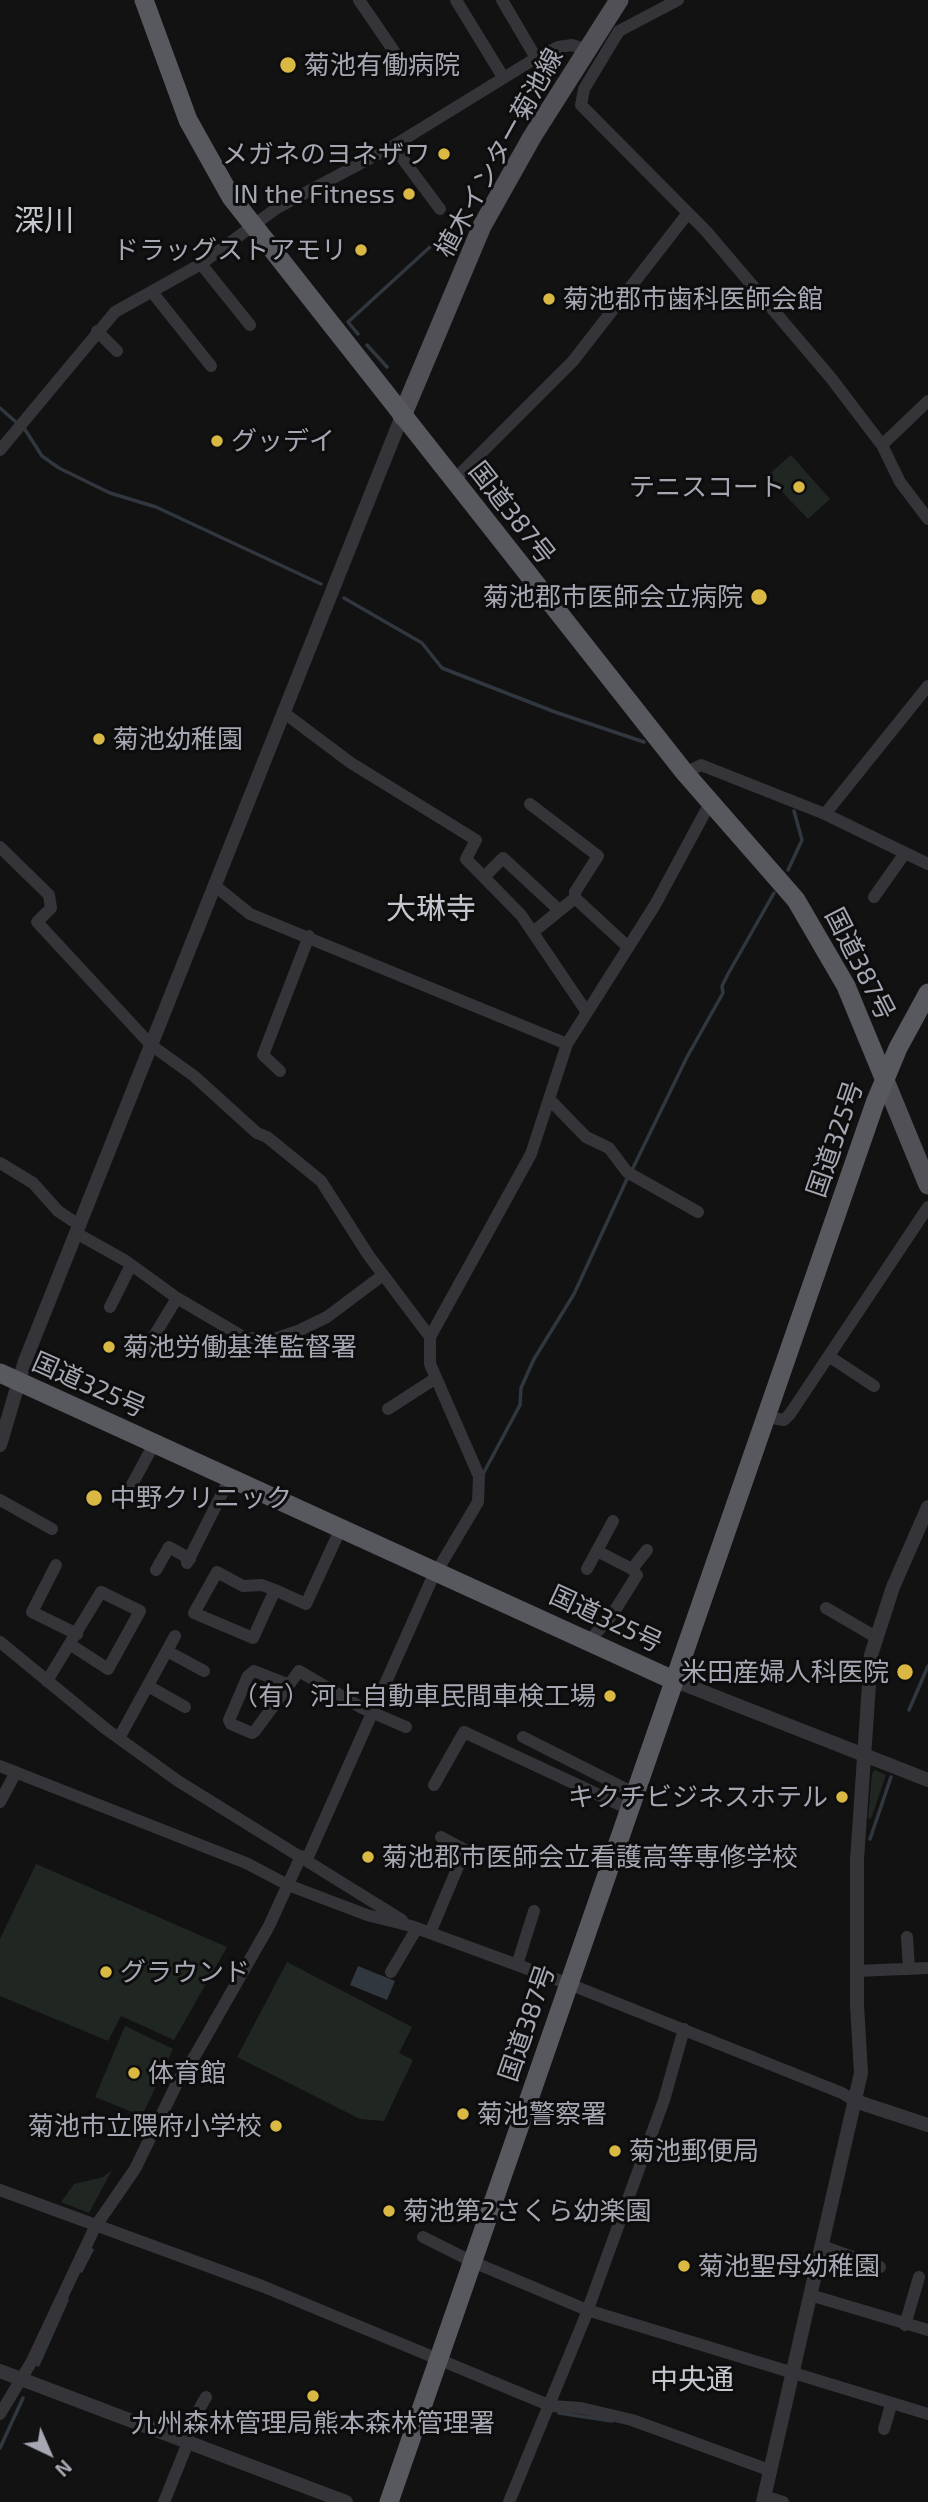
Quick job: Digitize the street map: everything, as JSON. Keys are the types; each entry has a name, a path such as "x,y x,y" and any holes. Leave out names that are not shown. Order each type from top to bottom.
{"highway":[{"name":"国道387号","path":"144,0 188,120 208,160 252,226 685,773 782,883 809,918 846,986 884,1078"},
{"name":"国道325号","path":"0,1373 673,1680 884,1078 928,992"},
{"name":"国道387号","path":"389,2502 673,1680"}],"main road":[{"name":"植木インター菊池線","path":"402,416 482,226 532,137 587,50 609,31 619,0"},
{"path":"884,1078 928,1185"}],"street":[{"path":"359,0 400,60"},
{"path":"456,0 503,77"},
{"path":"502,0 536,58"},
{"path":"678,0 609,31 584,89 581,104 688,213 773,309 883,444 900,482 928,519"},
{"path":"0,449 115,312 201,264 277,208 393,146 536,58 558,47 572,45 587,50"},
{"path":"393,146 439,209"},
{"path":"453,481 573,361 688,213"},
{"path":"201,264 250,325"},
{"path":"152,292 211,366"},
{"path":"97,331 117,351"},
{"path":"883,444 928,401"},
{"path":"0,1445 18,1382 402,416"},
{"path":"825,814 928,686"},
{"path":"283,712 351,763 476,840 466,859 521,915 586,1011"},
{"path":"685,773 701,765 825,814 928,864"},
{"path":"0,2414 95,2227 135,2169 179,2079 269,1926 304,1858 436,1571 478,1502 479,1476 430,1364 430,1337 531,1154 567,1044 655,905 710,803"},
{"path":"530,804 598,856 575,892 575,898 628,947"},
{"path":"0,847 49,895 51,908 37,922 151,1045 194,1076 257,1133 267,1137 321,1181 383,1275 430,1337"},
{"path":"874,897 905,853"},
{"path":"484,877 503,858 559,910"},
{"path":"214,885 250,914 567,1044"},
{"path":"533,932 555,917 559,910 575,898"},
{"path":"280,1072 263,1055 309,936"},
{"path":"550,1100 586,1137 609,1148 627,1172 698,1212"},
{"path":"0,1163 33,1183 78,1229 177,1298 246,1338 274,1339 327,1317 383,1275"},
{"path":"767,1417 776,1421 790,1414 928,1207"},
{"path":"110,1307 131,1265"},
{"path":"145,1350 177,1298"},
{"path":"830,1357 874,1386"},
{"path":"388,1409 436,1378"},
{"path":"129,1490 155,1444"},
{"path":"156,1570 169,1547 188,1561 230,1478"},
{"path":"0,1500 52,1530"},
{"path":"783,2502 763,2499 861,2073 856,1970 857,1860 874,1636 928,1507"},
{"path":"587,1569 613,1521"},
{"path":"275,1590 253,1638 194,1613 216,1572 243,1586 262,1585 275,1590 306,1604 341,1528"},
{"path":"589,1641 608,1621 636,1578 632,1569 597,1550"},
{"path":"632,1569 647,1550"},
{"path":"47,1681 74,1639 101,1592 140,1611 108,1669 74,1639 32,1612 56,1565"},
{"path":"826,1608 874,1636"},
{"path":"119,1738 175,1636"},
{"path":"0,1642 119,1738 178,1781 414,1927"},
{"path":"167,1651 204,1671"},
{"path":"287,1684 254,1671 248,1676 229,1720 231,1724 252,1734 299,1671 406,1727"},
{"path":"673,1680 928,1780"},
{"path":"148,1686 185,1707"},
{"path":"434,1785 464,1732 632,1801"},
{"path":"523,1737 632,1801"},
{"path":"0,1766 246,1863 288,1885 367,1915 414,1927 569,1984 842,2093 866,2108 928,2125"},
{"path":"0,1802 16,1772"},
{"path":"430,1933 465,1850 440,1838"},
{"path":"517,1965 534,1911"},
{"path":"391,1972 414,1927"},
{"path":"907,1937 909,1969"},
{"path":"856,1970 928,1968"},
{"path":"509,2502 551,2406 587,2310 664,2100 684,2029"},
{"path":"0,2190 262,2286 551,2406 581,2408 632,2420 769,2470"},
{"path":"423,2237 473,2262 587,2310 928,2414"},
{"path":"822,2246 880,2267"},
{"path":"905,2325 919,2277"},
{"path":"810,2295 928,2330"},
{"path":"0,2371 186,2439 346,2502"},
{"path":"164,2502 186,2439 206,2397"},
{"path":"884,2429 893,2405"}],"shaded area":[{"name":"テニスコート","path":"791,455 830,499 808,519 767,476"},
{"path":"875,1770 886,1775 871,1819 868,1818 872,1773"},
{"name":"グラウンド","path":"36,1864 227,1947 174,2040 121,2016 108,2041 0,1996 0,1939"},
{"name":"グラウンド","path":"287,1962 412,2027 399,2053 413,2060 384,2121 360,2119 237,2057"},
{"path":"358,1966 395,1981 387,2000 350,1985"},
{"name":"体育館","path":"125,2026 173,2049 142,2116 95,2097"},
{"path":"112,2170 89,2213 61,2202 74,2184 103,2177"}],"waterway":[{"path":"358,334 348,322 430,247"},
{"path":"367,345 387,367"},
{"path":"0,408 16,422"},
{"path":"24,428 42,456 59,468 110,493 156,507 321,584"},
{"path":"344,598 422,643 442,668 555,712 644,742"},
{"path":"788,870 802,840 794,811"},
{"path":"632,1170 687,1057 723,993 722,986 728,974 774,893"},
{"path":"483,1474 520,1405 521,1388 534,1359 574,1294 627,1179"},
{"path":"909,1710 928,1666"},
{"path":"870,1839 891,1777"},
{"path":"81,2271 92,2250"},
{"path":"38,2365 67,2300"},
{"path":"0,2448 23,2398"},
{"path":"559,2413 612,2421"}],"place":[{"name":"菊池有働病院","path":"288,65"},
{"name":"メガネのヨネザワ","path":"444,154"},
{"name":"IN the Fitness","path":"409,194"},
{"name":"ドラッグストアモリ","path":"361,250"},
{"name":"菊池郡市歯科医師会館","path":"549,299"},
{"name":"グッデイ","path":"217,441"},
{"name":"テニスコート","path":"799,487"},
{"name":"菊池郡市医師会立病院","path":"759,597"},
{"name":"菊池幼稚園","path":"99,739"},
{"name":"菊池労働基準監督署","path":"109,1347"},
{"name":"中野クリニック","path":"94,1498"},
{"name":"米田産婦人科医院","path":"905,1672"},
{"name":"（有）河上自動車民間車検工場","path":"610,1696"},
{"name":"キクチビジネスホテル","path":"842,1797"},
{"name":"菊池郡市医師会立看護高等専修学校","path":"368,1857"},
{"name":"グラウンド","path":"106,1972"},
{"name":"体育館","path":"134,2073"},
{"name":"菊池警察署","path":"463,2114"},
{"name":"菊池市立隈府小学校","path":"276,2126"},
{"name":"菊池郵便局","path":"615,2151"},
{"name":"菊池第2さくら幼楽園","path":"389,2211"},
{"name":"菊池聖母幼稚園","path":"684,2266"},
{"name":"九州森林管理局熊本森林管理署","path":"313,2396"}],"district":[{"name":"深川","path":"44,221"},
{"name":"大琳寺","path":"431,909"},
{"name":"中央通","path":"692,2380"}]}
